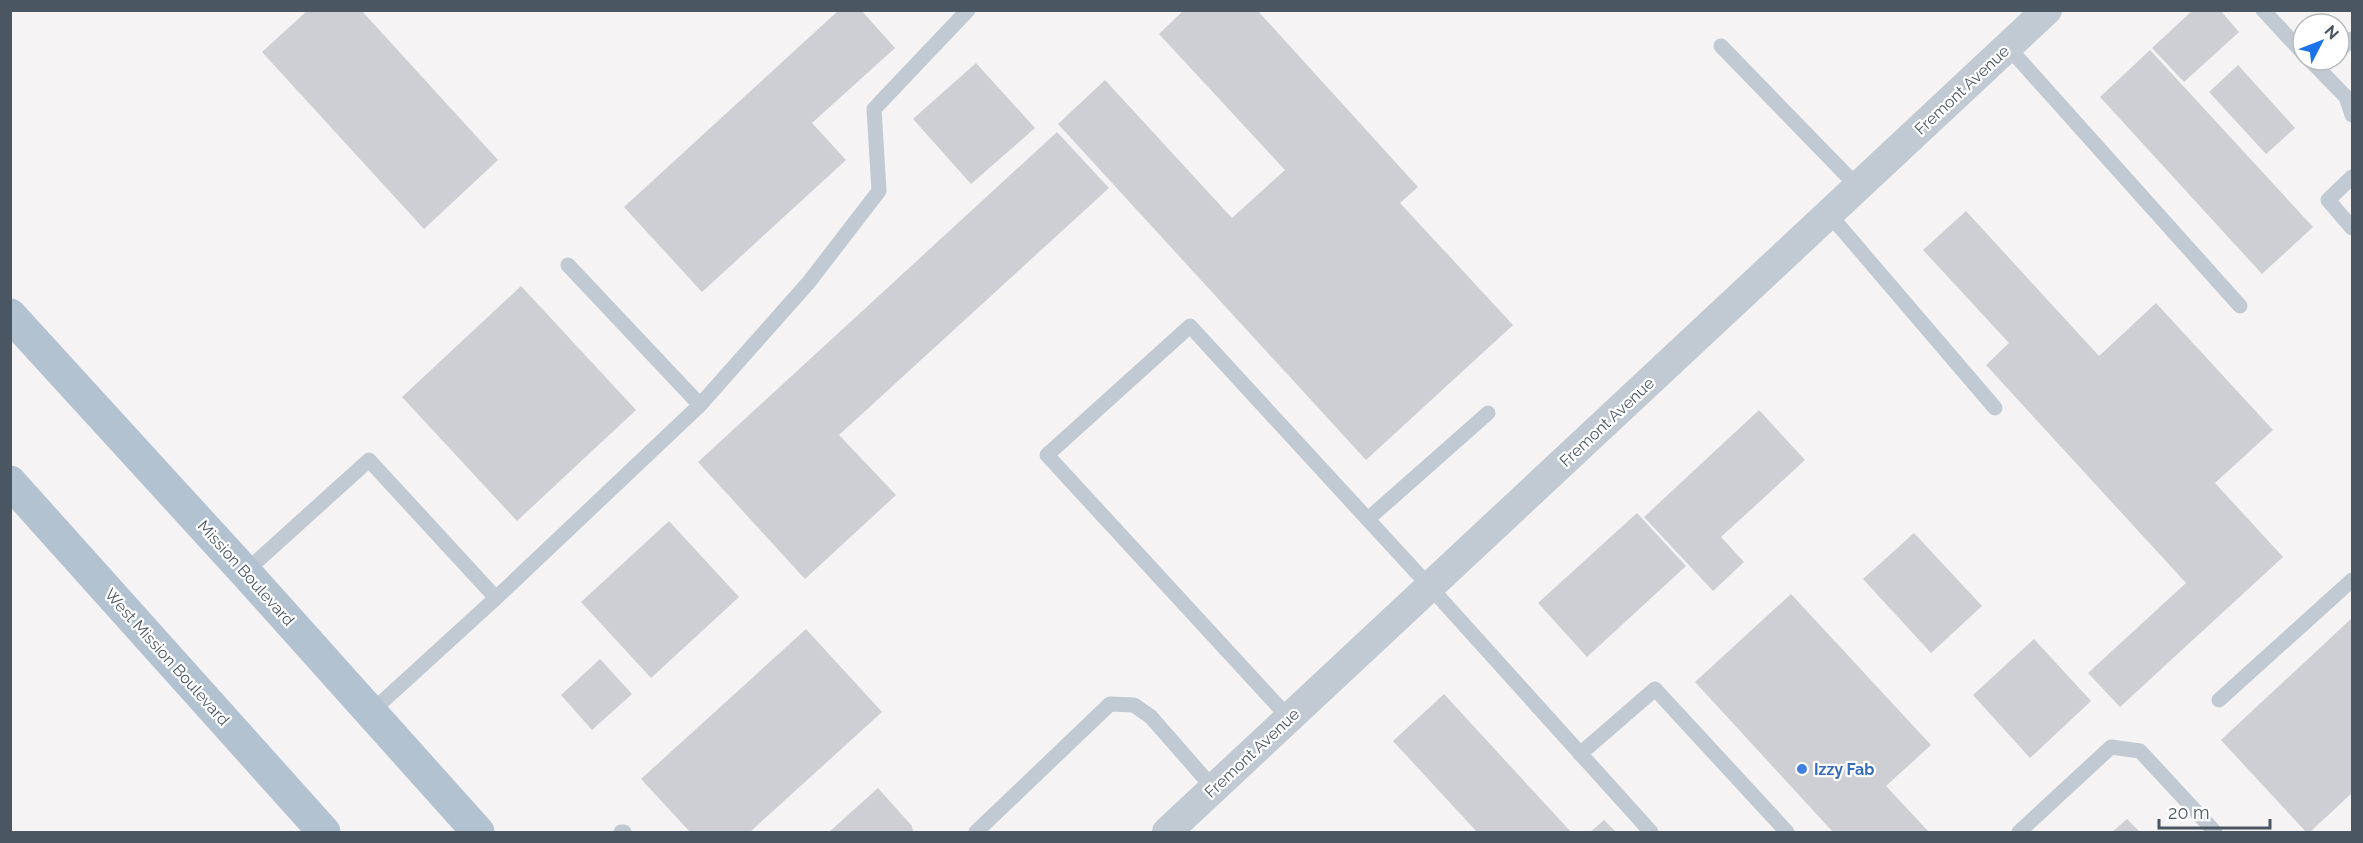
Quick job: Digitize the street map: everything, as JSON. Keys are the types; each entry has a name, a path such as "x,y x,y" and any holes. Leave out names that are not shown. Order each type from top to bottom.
{"main road":[{"name":"Mission Boulevard","path":"10,315 478,832"},
{"name":"West Mission Boulevard","path":"10,482 324,832"}],"street":[{"name":"Fremont Avenue","path":"1167,832 2047,10"}],"lane":[{"path":"371,712 496,598 700,405 809,282 879,191 874,109 968,10"},
{"path":"2263,10 2291,40"},
{"path":"1721,46 1858,187"},
{"path":"2008,47 2240,306"},
{"path":"2327,72 2346,97 2352,115"},
{"path":"2352,177 2328,200 2352,228"},
{"path":"1829,214 1995,408"},
{"path":"568,266 700,405"},
{"path":"1289,718 1047,455 1191,326 1431,586 1651,832"},
{"path":"1368,519 1488,413"},
{"path":"245,572 369,460 496,598"},
{"path":"2219,700 2352,580"},
{"path":"1580,754 1655,689 1788,832"},
{"path":"976,832 1110,704 1134,705 1151,717 1214,789"},
{"path":"2019,832 2111,747 2140,751 2215,832"}],"building":[{"path":"308,10 361,10 498,160 424,229 262,52"},
{"path":"839,10 861,10 895,48 812,123 846,160 702,292 624,207"},
{"path":"1184,10 1257,10 1418,187 1400,203 1513,325 1366,460 1058,124 1105,80 1232,218 1285,170 1159,34"},
{"path":"2193,10 2220,10 2239,32 2184,82 2152,48"},
{"path":"2150,50 2313,227 2262,274 2100,97"},
{"path":"976,63 1035,128 971,184 913,119"},
{"path":"2238,65 2295,128 2266,154 2209,92"},
{"path":"1057,132 1109,188 839,435 896,495 805,579 698,462"},
{"path":"1966,211 2099,356 2156,303 2273,430 2215,483 2283,557 2120,707 2088,673 2186,583 1986,365 2009,343 1923,250"},
{"path":"521,286 636,410 517,521 402,397"},
{"path":"1759,410 1805,460 1721,537 1744,562 1713,591 1644,517"},
{"path":"1637,513 1686,566 1587,657 1538,603"},
{"path":"669,521 739,597 651,678 581,602"},
{"path":"1914,533 1982,606 1931,653 1863,579"},
{"path":"1791,594 1931,745 1886,786 1929,832 1833,832 1695,682"},
{"path":"2352,618 2352,793 2310,832 2306,832 2221,740"},
{"path":"806,629 882,712 750,832 690,832 641,779"},
{"path":"2034,639 2091,701 2030,758 1973,695"},
{"path":"600,659 632,694 592,730 561,695"},
{"path":"1444,694 1571,832 1477,832 1393,741"},
{"path":"878,788 912,826 913,832 829,832"},
{"path":"2127,819 2140,832 2112,832"},
{"path":"1604,820 1616,832 1590,832"}],"place":[{"name":"Izzy Fab","path":"1802,769"}]}
